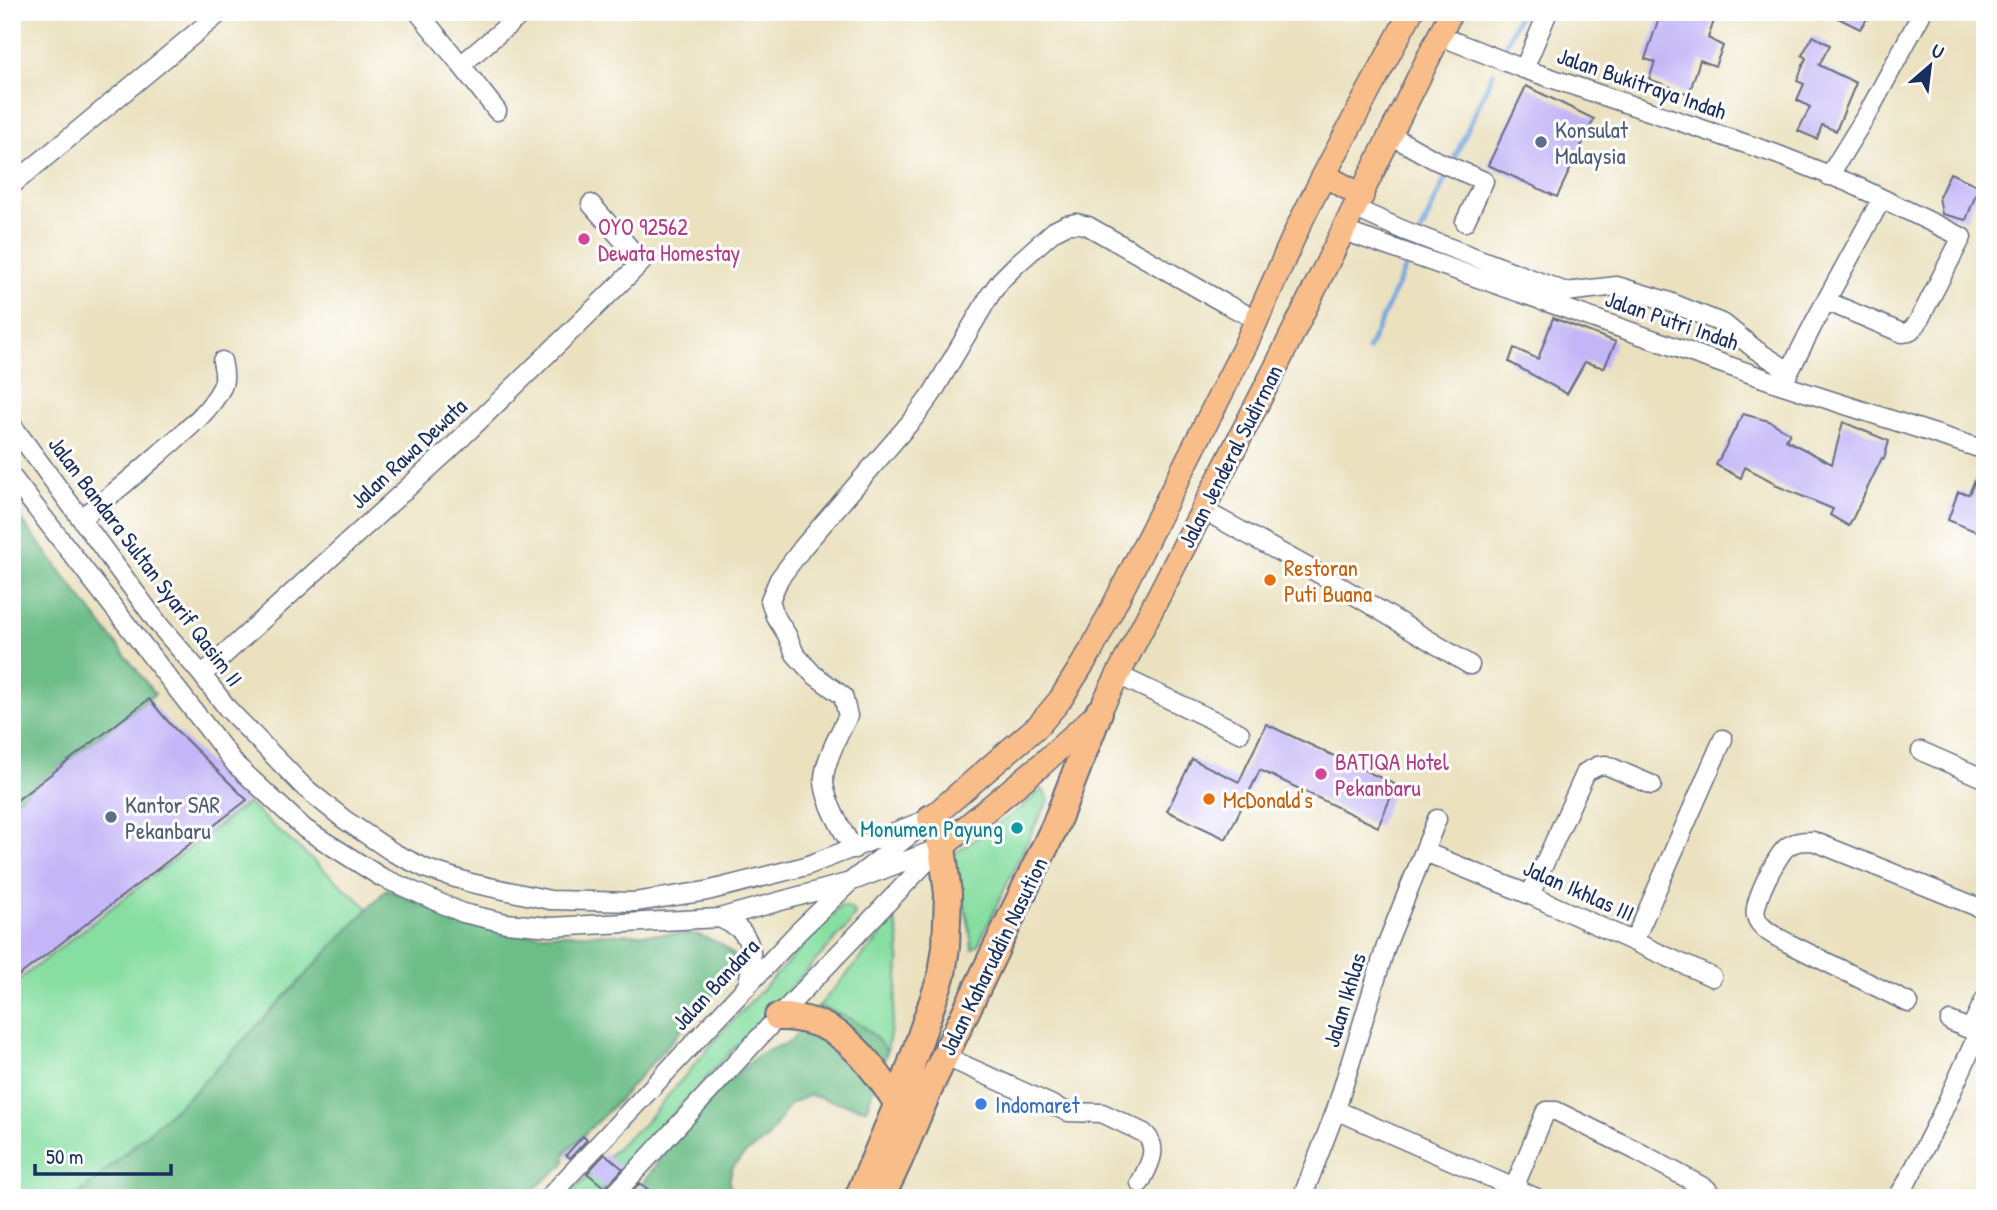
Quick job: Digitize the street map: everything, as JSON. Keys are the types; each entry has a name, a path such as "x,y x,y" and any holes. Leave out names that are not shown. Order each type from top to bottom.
{"highway":[{"name":"Jalan Kaharuddin Nasution","path":"881,1198 944,1056 1055,826 1099,712"},
{"name":"Jalan Kaharuddin Nasution","path":"858,1198 898,1103 942,974 948,894 942,847 931,818"},
{"path":"778,1017 798,1016 811,1020 844,1040 864,1057 898,1103"}],"main road":[{"name":"Jalan Jenderal Sudirman","path":"931,818 1039,725 1060,700 1092,649 1257,320 1299,225 1410,12"},
{"name":"Jalan Jenderal Sudirman","path":"942,847 1041,765 1099,712 1344,231 1451,12"},
{"path":"1324,176 1358,202"}],"street":[{"path":"12,185 221,12"},
{"path":"418,12 497,111"},
{"path":"461,65 524,12"},
{"path":"1524,69 1548,12"},
{"path":"1829,176 1869,111 1921,15"},
{"name":"Jalan Bukitraya Indah","path":"1440,36 1524,69 1776,154 1962,237 1917,324 1909,332 1902,333 1826,301"},
{"path":"1390,135 1435,160 1484,181 1465,222"},
{"path":"1542,301 1566,292 1617,286 1667,301 1724,324 1756,349 1786,378 1881,200"},
{"path":"1358,202 1403,230 1566,292"},
{"name":"Jalan Rawa Dewata","path":"202,675 449,450 642,262 591,204"},
{"path":"854,849 831,808 824,780 834,747 848,716 843,696 813,674 795,654 775,616 770,600 779,579 804,545 932,394 979,312 1001,280 1054,231 1076,223 1088,226 1257,320"},
{"name":"Jalan Putri Indah","path":"1344,231 1542,301 1786,378 1985,450"},
{"path":"82,518 179,438 211,403 223,385 225,370 222,360"},
{"name":"Jalan Bandara Sultan Syarif Qasim II","path":"12,425 160,626 228,709 304,787 345,820 394,853 427,869 471,883 550,900 635,902 706,891 806,866 931,818"},
{"path":"12,477 236,765 305,829 381,877 463,913 506,923 551,928 719,918 850,882 942,847"},
{"path":"1203,510 1320,574 1470,665"},
{"path":"79,563 101,544"},
{"path":"1118,675 1240,733"},
{"path":"1634,941 1723,739"},
{"path":"1921,751 1985,779"},
{"path":"1530,895 1586,772 1606,765 1652,785"},
{"name":"Jalan Bandara","path":"548,1198 798,932 850,882 931,818"},
{"name":"Jalan Ikhlas","path":"1302,1198 1336,1110 1386,946 1437,819"},
{"path":"1909,1003 1788,943 1760,924 1755,909 1782,852 1799,841 1813,841 1985,910"},
{"path":"611,1198 778,1017 942,847"},
{"name":"Jalan Ikhlas III","path":"1424,852 1530,895 1712,977"},
{"path":"719,918 743,932 750,947 753,961 747,987"},
{"path":"1896,1198 1906,1184 1941,1115 1978,1033 1985,999"},
{"path":"1950,1021 1978,1033"},
{"path":"944,1056 1068,1112 1102,1113 1144,1133 1153,1147 1151,1161 1140,1183"},
{"path":"1336,1110 1537,1198"},
{"path":"1514,1188 1545,1113 1550,1110 1635,1150 1707,1189 1714,1198"}],"green space":[{"path":"12,508 155,694 12,804"},
{"path":"1042,789 1049,800 978,945 972,949 966,914 948,858 1020,809"},
{"path":"247,803 369,909 197,1089 75,1198 12,1198 12,985"},
{"path":"387,889 433,910 528,934 696,934 720,943 738,959 716,991 618,1101 565,1153 562,1166 523,1198 75,1198 197,1089"},
{"path":"841,906 853,910 855,914 848,926 595,1198 566,1198 643,1125 725,1029"},
{"path":"894,921 898,932 899,965 887,1052 874,1036 857,1023 818,1007"},
{"path":"818,1007 866,1028 887,1052 866,1109 809,1095 790,1104 767,1139 746,1153 732,1168 729,1182 735,1198 633,1198 678,1133 759,1054 790,1042"}],"building":[{"path":"1661,12 1717,12 1708,38 1723,46 1715,66 1700,60 1689,94 1649,79 1655,62 1645,59"},
{"path":"1826,12 1872,12 1860,29"},
{"path":"1813,36 1830,45 1819,65 1856,83 1836,131 1822,125 1817,139 1798,131 1810,107 1797,100 1804,84 1797,81 1806,58 1802,55"},
{"name":"Konsulat Malaysia","path":"1526,86 1594,119 1557,197 1488,165"},
{"path":"1950,173 1979,186 1966,220 1942,214 1939,197"},
{"path":"1553,318 1616,342 1604,368 1585,362 1567,394 1509,362 1514,348 1538,359"},
{"path":"1743,414 1769,421 1790,433 1786,440 1832,464 1843,422 1889,441 1884,459 1882,458 1849,526 1830,515 1833,509 1775,485 1745,467 1741,478 1716,465"},
{"path":"1983,461 1985,513 1977,532 1948,520 1958,492 1969,494"},
{"path":"149,699 171,725 247,800 12,981 12,804"},
{"name":"BATIQA Hotel Pekanbaru","path":"1266,724 1396,785 1378,827 1260,770 1226,839 1167,811 1192,759 1239,782"},
{"path":"583,1136 587,1140 570,1158 566,1155"},
{"path":"605,1154 623,1169 605,1188 587,1173"},
{"path":"640,1183 659,1198 627,1198"}],"waterway":[{"path":"1505,46 1520,12"},
{"path":"1421,232 1493,73"},
{"path":"1368,350 1405,268"}],"place":[{"name":"Konsulat Malaysia","path":"1541,142"},
{"name":"OYO 92562 Dewata Homestay","path":"584,239"},
{"name":"Restoran Puti Buana","path":"1270,580"},
{"name":"BATIQA Hotel Pekanbaru","path":"1321,774"},
{"name":"McDonald's","path":"1209,799"},
{"name":"Kantor SAR Pekanbaru","path":"111,817"},
{"name":"Monumen Payung","path":"1017,828"},
{"name":"Indomaret","path":"981,1104"}]}
